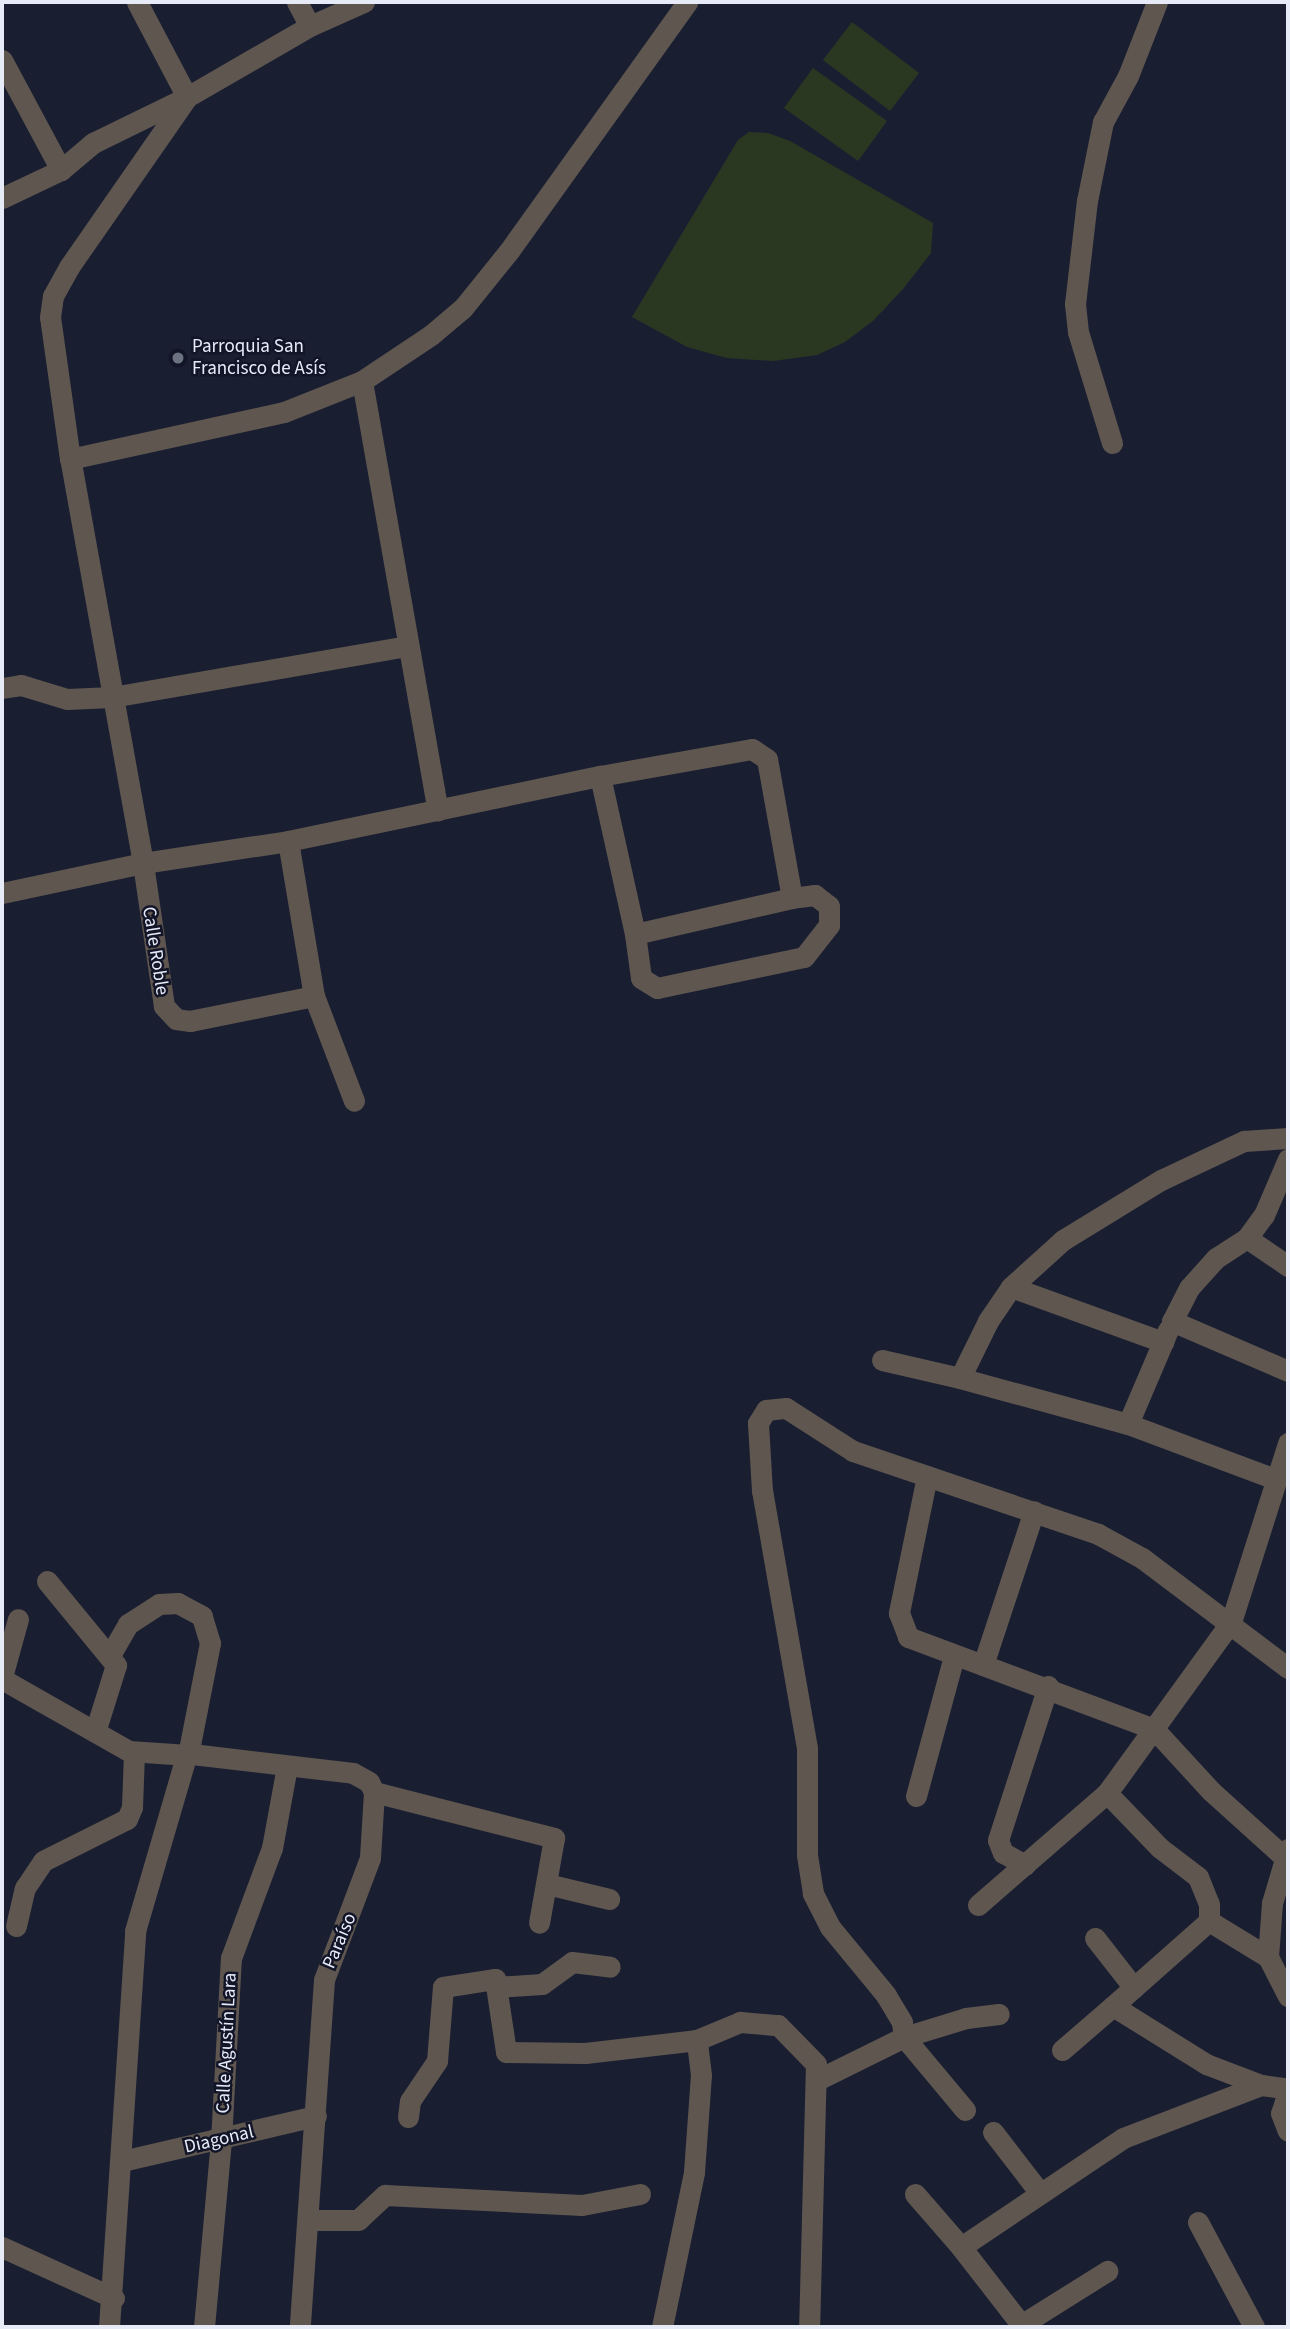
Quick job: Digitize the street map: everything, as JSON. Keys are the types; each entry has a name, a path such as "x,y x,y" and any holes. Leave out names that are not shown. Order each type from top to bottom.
{"street":[{"path":"137,2 187,97"},
{"path":"297,2 310,26"},
{"path":"2,198 61,170 93,143 187,97 310,26 364,2"},
{"path":"70,458 284,412 362,381 463,308 687,2"},
{"path":"1112,443 1078,332 1075,304 1087,201 1103,122 1128,76 1157,2"},
{"path":"5,72 61,170"},
{"path":"143,863 70,458 50,317 53,296 187,97"},
{"path":"362,381 406,646 438,810"},
{"path":"2,688 21,685 67,699 112,697 406,646"},
{"path":"2,894 143,863 288,841 743,749 763,754 792,898"},
{"path":"600,776 635,934 641,978 657,988 804,957 829,925 829,906 815,895 792,898 635,934"},
{"path":"288,841 314,996 354,1101"},
{"name":"Calle Roble","path":"143,863 159,988 164,1006 176,1018 190,1021 314,996"},
{"path":"960,1378 988,1321 1011,1287 1063,1240 1161,1180 1244,1141 1288,1138"},
{"path":"1128,1424 1189,1288 1216,1258 1247,1238 1264,1215 1288,1159"},
{"path":"1247,1238 1288,1266"},
{"path":"1011,1287 1163,1342"},
{"path":"1172,1321 1288,1371"},
{"path":"882,1360 960,1378 1128,1424 1275,1479"},
{"path":"965,2110 904,2037 902,2022 886,1995 830,1927 813,1893 807,1854 807,1748 767,1535 758,1423 766,1410 786,1408 853,1451 1034,1510 1098,1534 1142,1558 1231,1622 1288,1668"},
{"path":"978,1905 1107,1793 1231,1622 1288,1443"},
{"path":"927,1476 899,1613 901,1626 908,1637 954,1656 1048,1686 1154,1729 1211,1791 1286,1852 1269,1925 1268,1957 1288,1996"},
{"path":"983,1665 1034,1510"},
{"path":"47,1581 110,1655 115,1673 95,1732"},
{"path":"109,2327 114,2298 136,1924 190,1754 210,1643 202,1616 178,1604 159,1604 128,1624 110,1655"},
{"path":"18,1619 2,1678 135,1752 190,1754 353,1773 369,1782 374,1792 554,1838 539,1923"},
{"path":"916,1796 954,1656"},
{"path":"1025,1865 1003,1853 998,1840 1048,1686"},
{"path":"16,1926 25,1888 43,1861 127,1819 132,1807 135,1752"},
{"name":"Calle Agustín Lara","path":"204,2327 221,2141 233,1947 272,1848 287,1766"},
{"name":"Paraíso","path":"300,2327 325,1974 359,1896 370,1858 374,1792"},
{"path":"1062,2050 1209,1921 1209,1904 1198,1877 1160,1848 1107,1793"},
{"path":"547,1884 609,1899"},
{"path":"1209,1921 1268,1957"},
{"path":"1095,1938 1134,1988"},
{"path":"496,1987 542,1984 572,1962 610,1967"},
{"path":"408,2117 410,2101 437,2061 442,1988 492,1978 496,1987 506,2052 585,2053 697,2040 740,2022 772,2022 789,2033 816,2064 809,2327"},
{"path":"1113,2006 1176,2049 1261,2085 1288,2091 1281,2113 1288,2131"},
{"path":"817,2080 904,2037 966,2018 999,2014"},
{"path":"662,2327 661,2313 694,2172 701,2075 697,2040"},
{"path":"961,2247 1123,2138 1261,2085"},
{"name":"Diagonal","path":"122,2161 221,2141 316,2116"},
{"path":"993,2132 1040,2193"},
{"path":"309,2220 358,2220 381,2196 389,2194 582,2205 640,2194"},
{"path":"915,2194 961,2247 1022,2326 1107,2271"},
{"path":"1198,2222 1254,2327"},
{"path":"2,2247 114,2298"}],"green space":[{"path":"852,22 919,73 890,111 823,60"},
{"path":"813,68 887,121 858,161 784,108"},
{"path":"749,132 768,133 790,141 933,223 931,253 903,289 874,320 845,342 817,355 773,361 727,358 687,347 632,317 738,140"}],"place":[{"name":"Parroquia San Francisco de Asís","path":"178,358"}]}
